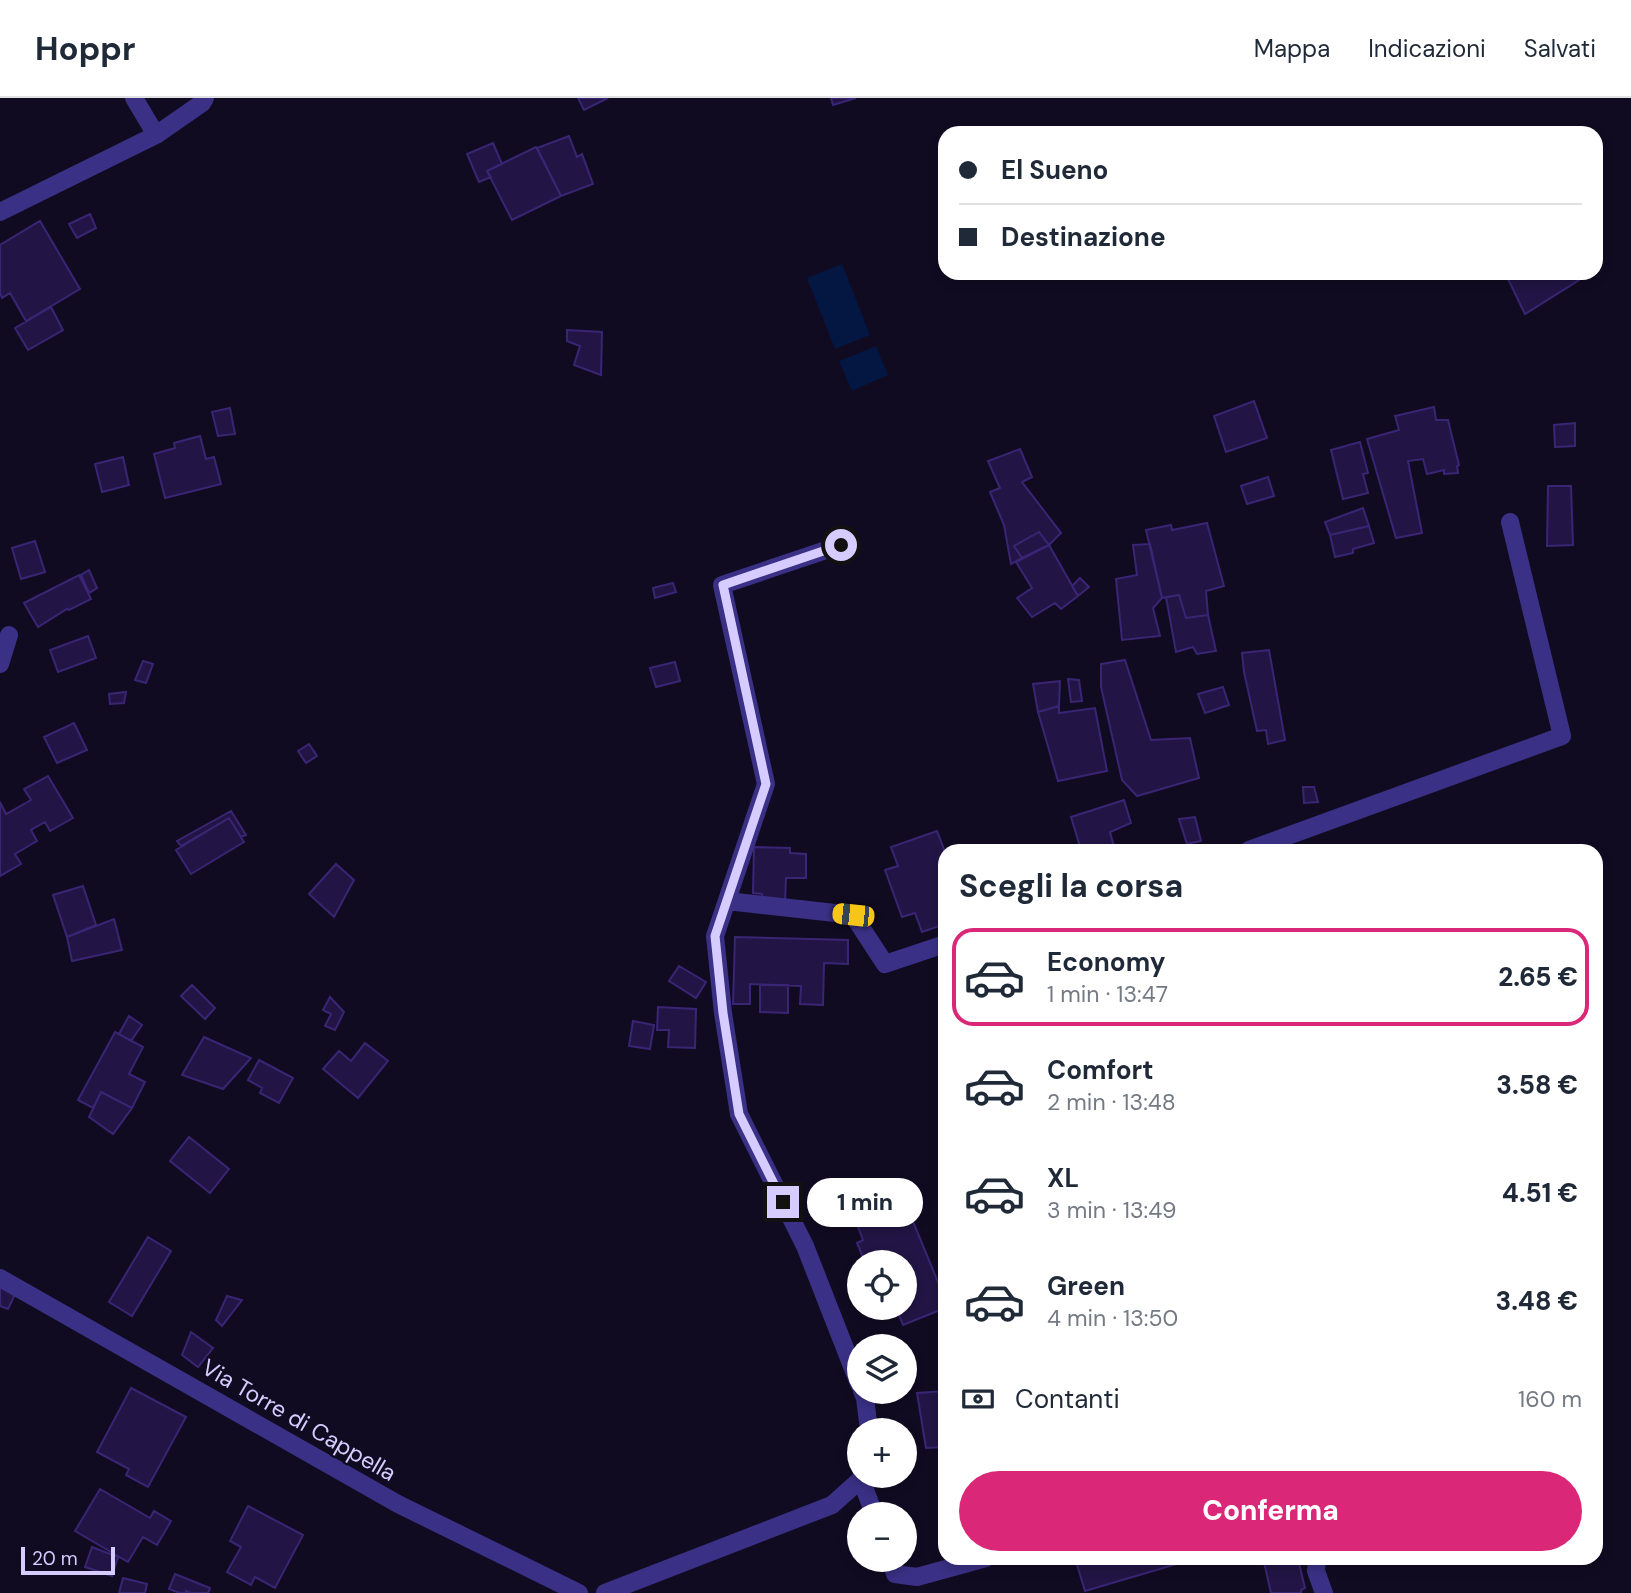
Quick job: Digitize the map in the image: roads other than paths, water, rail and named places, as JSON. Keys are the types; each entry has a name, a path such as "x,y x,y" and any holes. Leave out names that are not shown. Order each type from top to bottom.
{"street":[{"path":"134,98 156,135"},
{"path":"0,212 156,135 202,103 205,98"},
{"path":"1265,844 1562,736 1510,522"},
{"path":"841,545 723,585 766,784 715,936 723,1013 739,1114 805,1246 847,1353"},
{"path":"0,664 9,635"},
{"path":"727,901 853,915 885,964 938,946"},
{"name":"Via Torre di Cappella","path":"0,1278 398,1504 579,1593"},
{"path":"605,1593 832,1505 850,1488"},
{"path":"894,1572 917,1577 960,1565"},
{"path":"1316,1565 1316,1572 1324,1593"}],"water":[{"path":"842,264 870,335 835,349 807,278"},
{"path":"876,346 888,375 852,391 839,361"}]}
